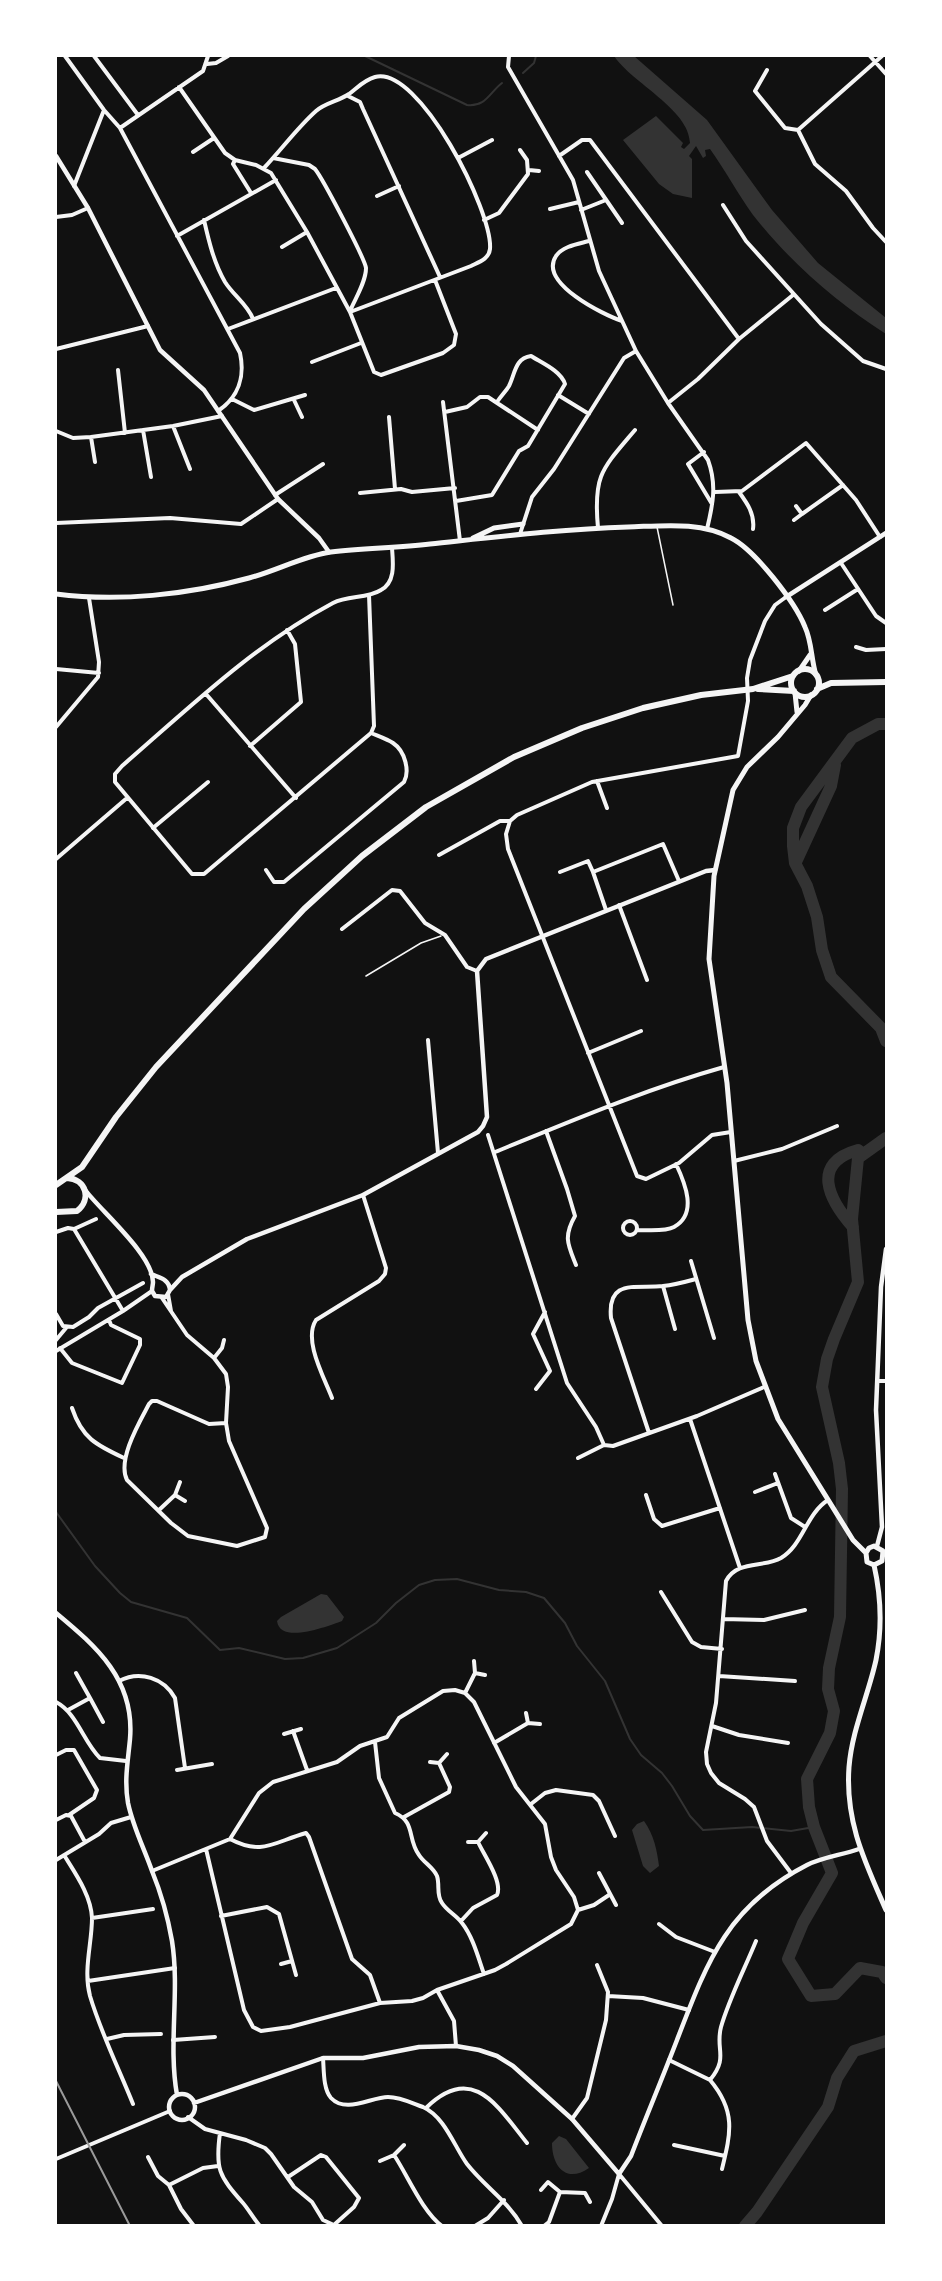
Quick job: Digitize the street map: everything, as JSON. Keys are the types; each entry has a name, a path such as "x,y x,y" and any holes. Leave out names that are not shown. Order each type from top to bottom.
{"main road":[{"path":"469,540 494,528 523,524"},
{"path":"56,594 89,598 146,595 224,585 329,552 598,528 657,526 707,529 733,538 744,546 760,561 798,612 806,627 817,688"},
{"path":"56,1185 82,1167 116,1117 156,1067 304,909 377,843 426,807 514,757 582,728 643,708 701,696 753,689 793,676 810,655"},
{"path":"799,671 808,670 831,683"},
{"path":"793,676 791,682 797,712"},
{"path":"866,1553 853,1540 786,1434 764,1387 756,1361 748,1320 725,1067 709,959 715,870 731,797 739,777 778,737 817,688 831,683 886,682"},
{"path":"753,689 794,692 803,697 811,695"},
{"path":"81,1183 82,1167"},
{"path":"56,1206 59,1211 71,1212 81,1207 86,1199 86,1191 81,1183 67,1178"},
{"path":"877,1546 883,1551 885,1558 874,1565 867,1562 866,1553 869,1548 877,1546"},
{"path":"874,1565 880,1617 879,1642 849,1765 850,1807 859,1849 886,1910"}],"street":[{"path":"64,56 120,128 240,352 243,366 242,379 232,399 218,411"},
{"path":"94,56 138,115"},
{"path":"120,128 203,71 208,56"},
{"path":"207,64 216,63 228,56"},
{"path":"509,56 508,67 573,180 599,271 636,351 668,404 704,452 712,470 715,492 707,529"},
{"path":"870,56 886,74"},
{"path":"798,130 882,56"},
{"path":"767,70 755,92 785,128 798,130"},
{"path":"264,168 318,109 347,96 363,82 375,77 383,76 397,81 416,96 444,133 478,200 490,249 488,255 471,266 350,312"},
{"path":"179,87 225,153 235,160 264,168 276,180 350,312 370,368 377,375 451,349 454,345 456,334 435,280"},
{"path":"347,96 360,102 440,277"},
{"path":"74,186 104,110"},
{"path":"798,130 815,164 846,191 886,242"},
{"path":"193,152 214,138"},
{"path":"458,158 492,140"},
{"path":"559,156 582,140 590,140 739,339"},
{"path":"484,220 495,216 509,202 530,170 520,150"},
{"path":"56,156 88,208 160,350 204,390 277,497 319,538 329,552"},
{"path":"273,158 309,165 315,169 356,246 366,267 350,312"},
{"path":"235,160 233,164 235,170 251,193"},
{"path":"530,170 539,171"},
{"path":"587,172 622,223"},
{"path":"177,236 276,180"},
{"path":"377,196 399,186"},
{"path":"581,210 606,200"},
{"path":"550,209 579,202"},
{"path":"723,205 746,242 840,343 862,361 886,369"},
{"path":"56,217 72,215 88,208"},
{"path":"204,220 214,262 225,283 251,313 253,319"},
{"path":"282,247 307,232"},
{"path":"589,241 566,248 557,255 553,264 555,276 562,286 603,315 622,321"},
{"path":"228,329 336,288"},
{"path":"668,404 698,379 739,339 793,295"},
{"path":"56,349 149,326"},
{"path":"312,362 361,343"},
{"path":"520,535 532,497 554,469 624,358 636,351"},
{"path":"456,501 492,495 519,451 528,446 565,384 561,375 531,356 520,360 508,387 497,402"},
{"path":"118,370 125,433"},
{"path":"232,399 249,410 254,410 305,395"},
{"path":"558,395 589,414"},
{"path":"445,412 467,407 480,397 488,397 538,430"},
{"path":"294,400 302,417"},
{"path":"443,402 460,541"},
{"path":"56,431 73,438 91,437 173,426 222,416"},
{"path":"389,417 395,489"},
{"path":"173,426 190,469"},
{"path":"143,430 151,477"},
{"path":"598,528 595,499 604,469 635,430"},
{"path":"91,437 95,462"},
{"path":"715,492 739,492 804,444 808,444 843,485 880,537"},
{"path":"704,452 688,464 713,505"},
{"path":"56,523 170,518 241,524 323,464"},
{"path":"794,520 843,485"},
{"path":"360,493 395,489 412,492 454,488"},
{"path":"739,492 752,513 753,529"},
{"path":"796,506 802,514"},
{"path":"731,1132 712,1135 676,1164 646,1179 637,1176 508,849 506,834 510,821 517,815 597,781 735,757 740,753 748,701 747,678 750,660 765,621 775,605 886,533"},
{"path":"369,595 374,726 371,733 204,874 192,874 127,798 115,782 115,774 250,656 287,630 334,602 382,590 390,582 393,568 392,548"},
{"path":"841,563 876,616 886,623"},
{"path":"825,610 858,590"},
{"path":"56,727 97,680 99,674 89,598"},
{"path":"250,746 301,702 295,644 287,630"},
{"path":"856,647 866,650 886,649"},
{"path":"56,669 99,674"},
{"path":"206,694 296,798"},
{"path":"266,870 274,882 284,882 404,782 408,776 408,768 398,747 371,733"},
{"path":"597,781 607,808"},
{"path":"153,828 208,782"},
{"path":"56,859 127,798"},
{"path":"439,855 500,821 510,821"},
{"path":"593,872 663,844 679,881"},
{"path":"560,872 588,861 606,910"},
{"path":"162,1298 182,1277 247,1239 363,1195 478,1132 487,1117 477,971 486,959 679,881 715,870"},
{"path":"342,929 392,890 400,891 425,923 445,935 467,967 477,971"},
{"path":"619,905 647,980"},
{"path":"588,1053 641,1031"},
{"path":"428,1040 438,1153"},
{"path":"495,1152 609,1105 688,1077 725,1067"},
{"path":"734,1161 782,1149 837,1126"},
{"path":"546,1131 575,1216 567,1240 576,1265"},
{"path":"488,1135 567,1383 596,1427 604,1446"},
{"path":"637,1230 673,1228 683,1220 688,1205 686,1185 676,1164"},
{"path":"86,1191 96,1205 109,1215 136,1247 151,1274 153,1293"},
{"path":"332,1398 311,1342 311,1327 316,1320 379,1281 385,1274 386,1268 363,1195"},
{"path":"81,1207 96,1205"},
{"path":"56,1232 69,1228 74,1229 96,1219"},
{"path":"74,1229 123,1311"},
{"path":"877,1546 882,1527 876,1410 886,1249"},
{"path":"691,1261 714,1338"},
{"path":"151,1274 164,1280 169,1292 171,1312"},
{"path":"153,1282 182,1277"},
{"path":"649,1433 611,1318 612,1296 622,1288 663,1286 696,1279"},
{"path":"56,1340 66,1328 73,1327 98,1308 143,1283"},
{"path":"663,1286 675,1329"},
{"path":"153,1293 162,1298 187,1335 214,1358 224,1370 228,1380 226,1423 229,1441 267,1528 265,1537 237,1546 206,1541 183,1534 127,1480 123,1467 124,1458 147,1407 152,1401 209,1424 226,1423"},
{"path":"109,1320 111,1325 140,1339 140,1345 122,1383 72,1363 58,1349 153,1293"},
{"path":"536,1389 550,1371 533,1334 545,1311"},
{"path":"56,1314 66,1328"},
{"path":"214,1358 222,1348 224,1340"},
{"path":"877,1381 886,1381"},
{"path":"578,1458 604,1446 612,1446 690,1419 764,1387"},
{"path":"72,1408 76,1413 79,1428 90,1440 124,1458"},
{"path":"690,1419 740,1568"},
{"path":"776,1474 791,1518 805,1527"},
{"path":"879,1480 886,1479"},
{"path":"159,1510 175,1495 180,1482"},
{"path":"755,1492 778,1483"},
{"path":"175,1495 185,1501"},
{"path":"646,1495 654,1519 662,1526 720,1508"},
{"path":"791,1873 765,1836 757,1812 745,1799 724,1786 711,1773 706,1752 719,1676 725,1585 729,1576 740,1568 772,1562 783,1556 794,1544 817,1508 828,1500"},
{"path":"661,1592 692,1642 706,1648 722,1649"},
{"path":"723,1619 764,1620 805,1610"},
{"path":"56,1612 109,1662 119,1681 129,1714 130,1739 126,1761 126,1784 131,1816 152,1871 172,1940 173,2070 177,2095 170,2104 170,2111"},
{"path":"465,1693 475,1673 474,1661"},
{"path":"76,1673 103,1722"},
{"path":"475,1673 485,1675"},
{"path":"119,1681 129,1676 153,1678 170,1689 176,1698 185,1768"},
{"path":"719,1676 795,1681"},
{"path":"152,1871 230,1839 260,1793 273,1782 337,1762 360,1746 387,1737 399,1718 443,1691 456,1690 465,1693 474,1702 516,1787 544,1824 555,1870 574,1898 578,1910 571,1924 506,1964 484,1974 436,1990 412,2001 380,2002 290,2027 261,2031 253,2027 244,2010 206,1849"},
{"path":"68,1710 90,1698"},
{"path":"56,1702 68,1710 87,1743 100,1758 126,1761"},
{"path":"526,1713 528,1723"},
{"path":"494,1743 528,1723 540,1724"},
{"path":"712,1726 739,1735 788,1743"},
{"path":"284,1734 301,1729"},
{"path":"293,1731 307,1770"},
{"path":"375,1742 379,1778 395,1813 404,1817 411,1828 412,1841 419,1855 436,1876 440,1902 461,1921 470,1936 484,1974"},
{"path":"56,1755 66,1750 74,1750 97,1790 94,1798 69,1815 56,1820"},
{"path":"439,1763 447,1754"},
{"path":"430,1762 439,1763"},
{"path":"404,1817 448,1791 450,1787 439,1763"},
{"path":"177,1770 212,1764"},
{"path":"531,1804 545,1793 556,1790 593,1795 615,1836"},
{"path":"69,1815 85,1842"},
{"path":"56,1860 113,1822 131,1816"},
{"path":"230,1839 246,1847 258,1848 306,1833 352,1959 370,1975 380,2002"},
{"path":"468,1842 478,1842 486,1833"},
{"path":"461,1921 473,1908 499,1891 498,1882 478,1842"},
{"path":"601,2226 619,2174 631,2156 689,2010 715,1952 745,1909 768,1888 791,1873 822,1859 859,1849"},
{"path":"64,1855 87,1896 92,1918 87,1968 90,1996 133,2104"},
{"path":"599,1873 616,1905"},
{"path":"578,1910 594,1905 609,1895"},
{"path":"221,1916 267,1907 274,1909 279,1914 296,1975"},
{"path":"92,1918 153,1909"},
{"path":"659,1924 676,1937 715,1952"},
{"path":"710,2080 717,2071 721,2058 721,2028 756,1941"},
{"path":"281,1964 292,1961"},
{"path":"572,2119 587,2098 604,2032 608,1996 597,1965"},
{"path":"88,1981 174,1968"},
{"path":"436,1990 454,2021 456,2046"},
{"path":"608,1996 650,2000 689,2010"},
{"path":"107,2039 124,2035 161,2034"},
{"path":"173,2040 214,2037"},
{"path":"194,2103 323,2058 363,2058 419,2047 456,2046 479,2049 513,2066 572,2119 662,2226"},
{"path":"323,2058 331,2098 341,2104 357,2104 375,2098 389,2097 405,2100 434,2113 468,2165 504,2200 522,2226"},
{"path":"669,2060 710,2080 724,2099 730,2119 729,2139 722,2169"},
{"path":"426,2108 449,2091 460,2089 480,2091 498,2107 527,2143"},
{"path":"170,2111 180,2119 189,2117 194,2111 194,2103 189,2096 177,2095"},
{"path":"56,2159 170,2111"},
{"path":"189,2117 200,2127 265,2148 272,2154 294,2187 312,2202 322,2220 335,2225 354,2207 359,2198 326,2157 321,2155 288,2177"},
{"path":"220,2133 218,2166 225,2180 260,2226"},
{"path":"380,2161 394,2155 404,2145"},
{"path":"674,2145 725,2156"},
{"path":"394,2155 423,2205 442,2226"},
{"path":"148,2157 158,2176 169,2186 178,2205 194,2226"},
{"path":"169,2186 203,2168 218,2166"},
{"path":"541,2190 548,2182 560,2192 585,2193 590,2202"},
{"path":"544,2226 549,2222 560,2192"},
{"path":"475,2226 488,2218 504,2200"}],"lane":[{"path":"657,526 673,605"},
{"path":"366,976 421,943 445,935"}],"shaded area":[{"path":"614,56 634,56 707,120 772,210 818,263 886,318 886,334 849,309 782,249 753,215 710,149 705,150 706,156 703,158 696,146 689,156 692,159 692,198 673,194 659,184 623,140 656,116 683,143 681,147 684,149 690,143 687,131 670,108 622,66"},
{"path":"321,1594 327,1595 344,1617 342,1621 305,1632 286,1632 280,1628 277,1621 281,1617"},
{"path":"644,1821 654,1843 659,1866 650,1873 643,1866 632,1830"},
{"path":"559,2136 566,2139 589,2168 574,2174 562,2170 555,2159 552,2143"}],"waterway":[{"path":"365,56 467,105 483,102 502,83"},
{"path":"523,73 534,63 536,56"},
{"path":"886,724 878,724 852,738 801,807 793,828 795,863 807,886 817,917 822,950 831,977 881,1028 886,1041"},
{"path":"796,862 831,786 835,765"},
{"path":"886,1138 858,1158 852,1219 858,1282 827,1359 822,1387 839,1463 842,1489 840,1617 829,1668 828,1689 834,1711 830,1733 807,1779 809,1807 814,1827 832,1873 803,1923 788,1959 811,1996 835,1994 860,1968 882,1972 886,1978"},
{"path":"853,1227 831,1194 828,1183 829,1173 834,1164 843,1156 858,1150 863,1154"},
{"path":"56,1512 95,1566 120,1593 131,1602 187,1618 220,1650 239,1648 285,1659 303,1658 337,1648 376,1623 419,1585 435,1580 457,1579 499,1590 526,1592 544,1598 565,1623 577,1646 605,1681 630,1739 641,1755 662,1773 690,1816 703,1830 752,1827 791,1831 814,1827"},
{"path":"745,2226 757,2212 828,2107 837,2078 854,2051 886,2041"}],"railway":[{"path":"56,2081 130,2226"}]}
